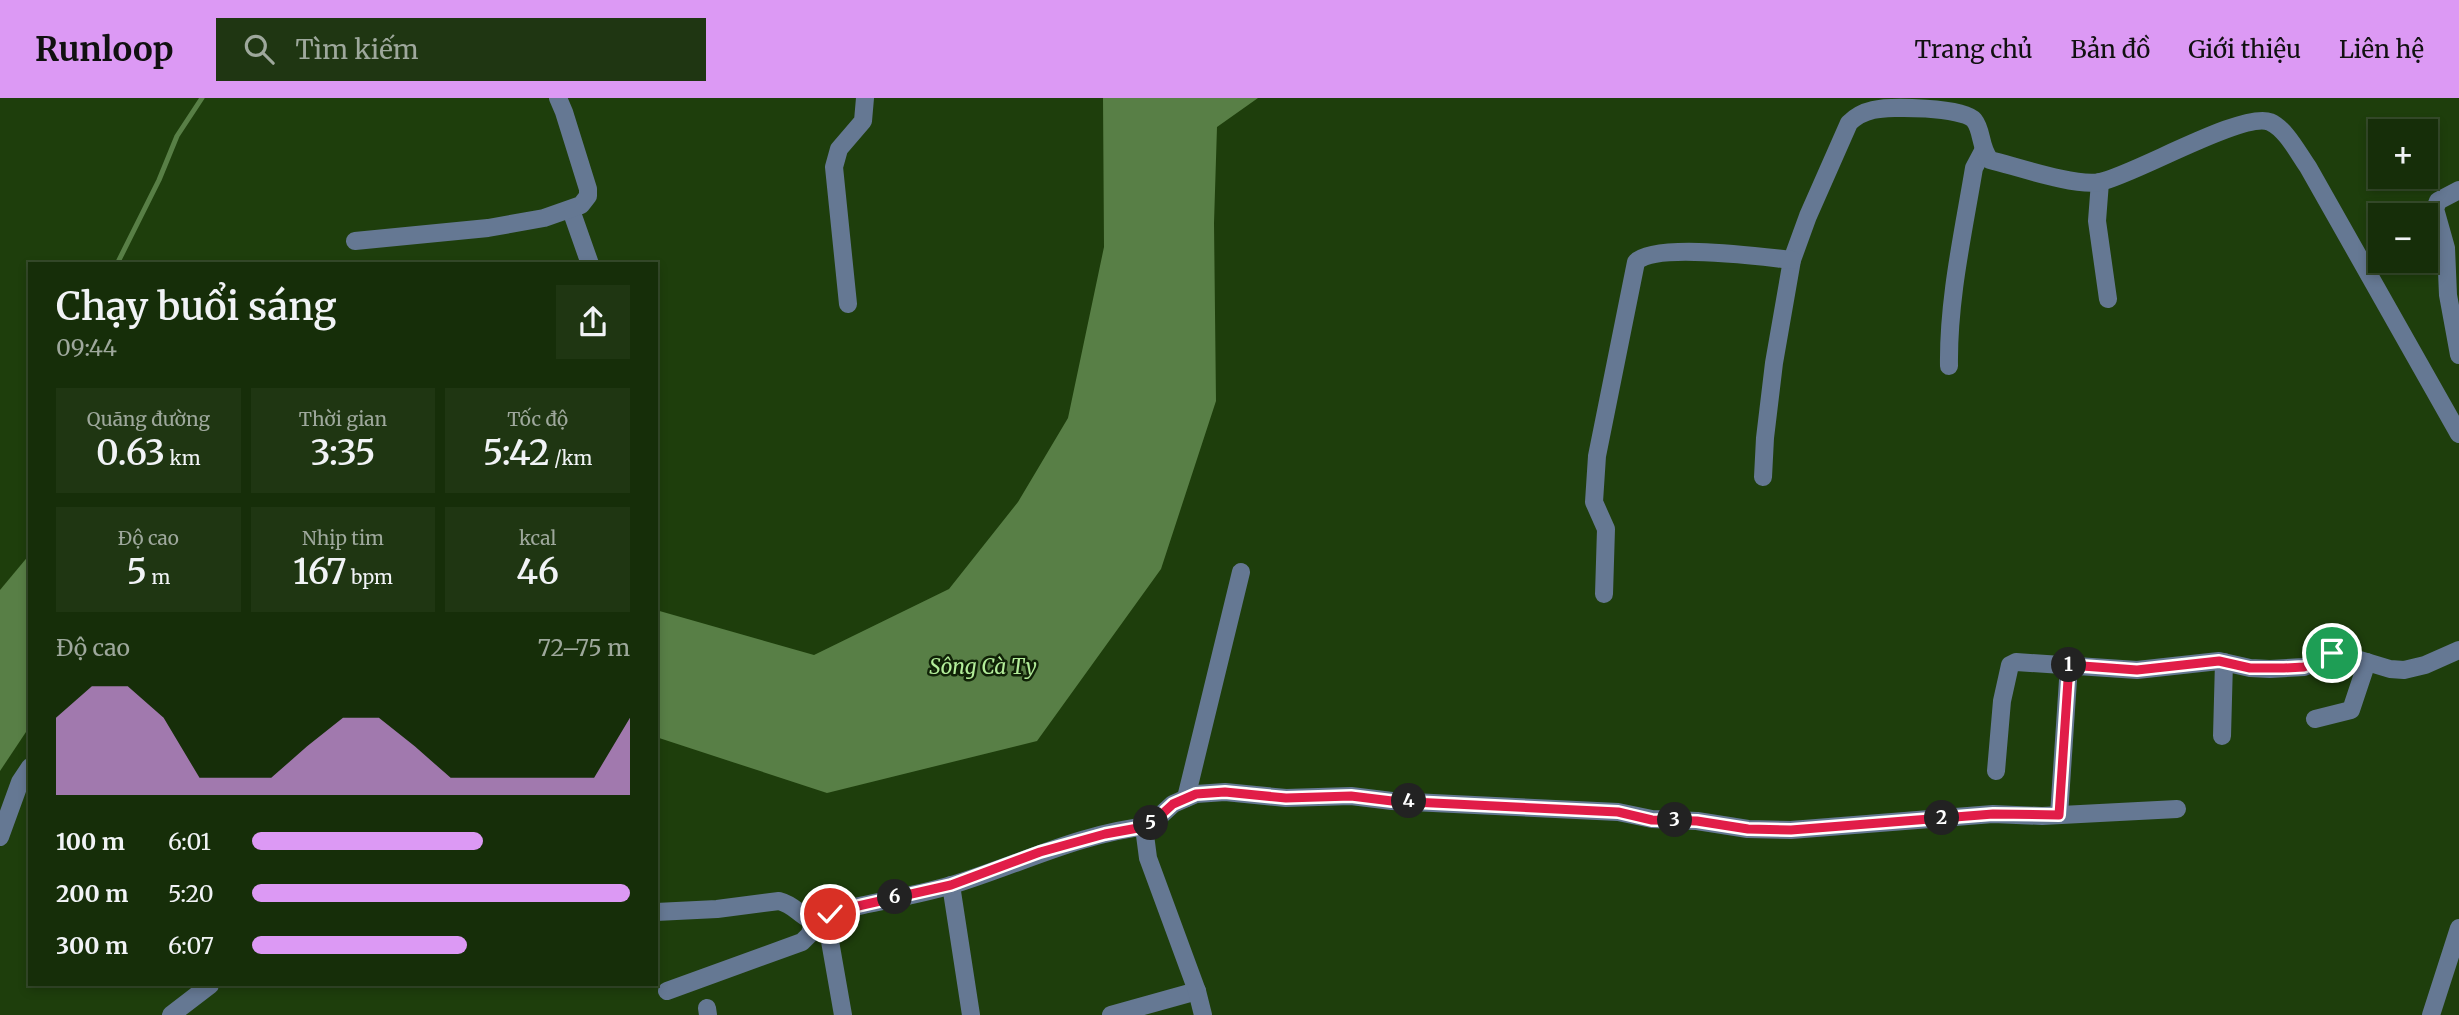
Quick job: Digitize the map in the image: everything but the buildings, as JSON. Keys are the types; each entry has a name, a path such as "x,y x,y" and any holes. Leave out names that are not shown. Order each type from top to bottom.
{"street":[{"path":"355,241 488,228 544,218 586,201 588,189 558,98"},
{"path":"848,304 834,167 839,149 863,121 865,98"},
{"path":"1763,477 1773,376 1792,260 1849,123 1854,118 1880,109 1946,110 1959,113 1968,116 1978,127 1983,151 1990,160 2075,181 2100,182 2253,121 2270,122 2290,142 2308,167 2458,430"},
{"path":"1949,366 1948,329 1954,291 1974,168 1983,151"},
{"path":"2100,182 2097,221 2108,299"},
{"path":"2459,190 2438,201 2435,209 2448,257 2448,295 2459,355"},
{"path":"571,209 589,262"},
{"path":"1604,594 1606,529 1594,502 1597,456 1636,262 1646,256 1692,252 1792,260"},
{"path":"1186,798 1241,572"},
{"path":"1996,771 2002,701 2010,665 2016,662 2137,670 2224,662 2250,668 2284,668 2304,667 2337,653 2390,669 2404,670 2425,665 2459,650"},
{"path":"2222,736 2224,662"},
{"path":"2315,719 2351,710 2367,662"},
{"path":"2059,815 2069,665"},
{"path":"0,837 20,782 28,770"},
{"path":"1203,1015 1197,991 1148,858 1145,835 1149,826 1173,804 1196,794 1225,792 1286,798 1351,796 1392,801 1618,812 1652,820 1697,821 1767,830 1833,828 1993,814 2059,815 2177,809"},
{"path":"667,991 783,951 802,942 836,911 951,885 1040,852 1105,834 1149,826"},
{"path":"951,885 971,1015"},
{"path":"658,912 717,909 779,901 787,903 820,923 844,1015"},
{"path":"2431,1015 2452,974 2459,928"},
{"path":"171,1015 209,986"},
{"path":"1111,1015 1197,991"}],"water":[{"name":"Sông Cà Ty","path":"1103,98 1258,98 1217,127 1214,223 1216,401 1161,569 1037,741 827,793 658,738 658,611 814,655 949,589 1018,502 1068,418 1104,247"},
{"path":"28,556 28,729 0,771 0,590"}],"waterway":[{"path":"118,262 159,180 177,136 202,98"}],"route":[{"path":"830,914 951,885 1040,852 1105,834 1149,826 1173,804 1196,794 1251,793 1286,798 1351,796 1392,801 1618,812 1652,820 1697,821 1767,830 1833,828 1993,814 2059,815 2069,665 2137,670 2219,661 2250,668 2284,668 2304,667 2332,653"}]}
